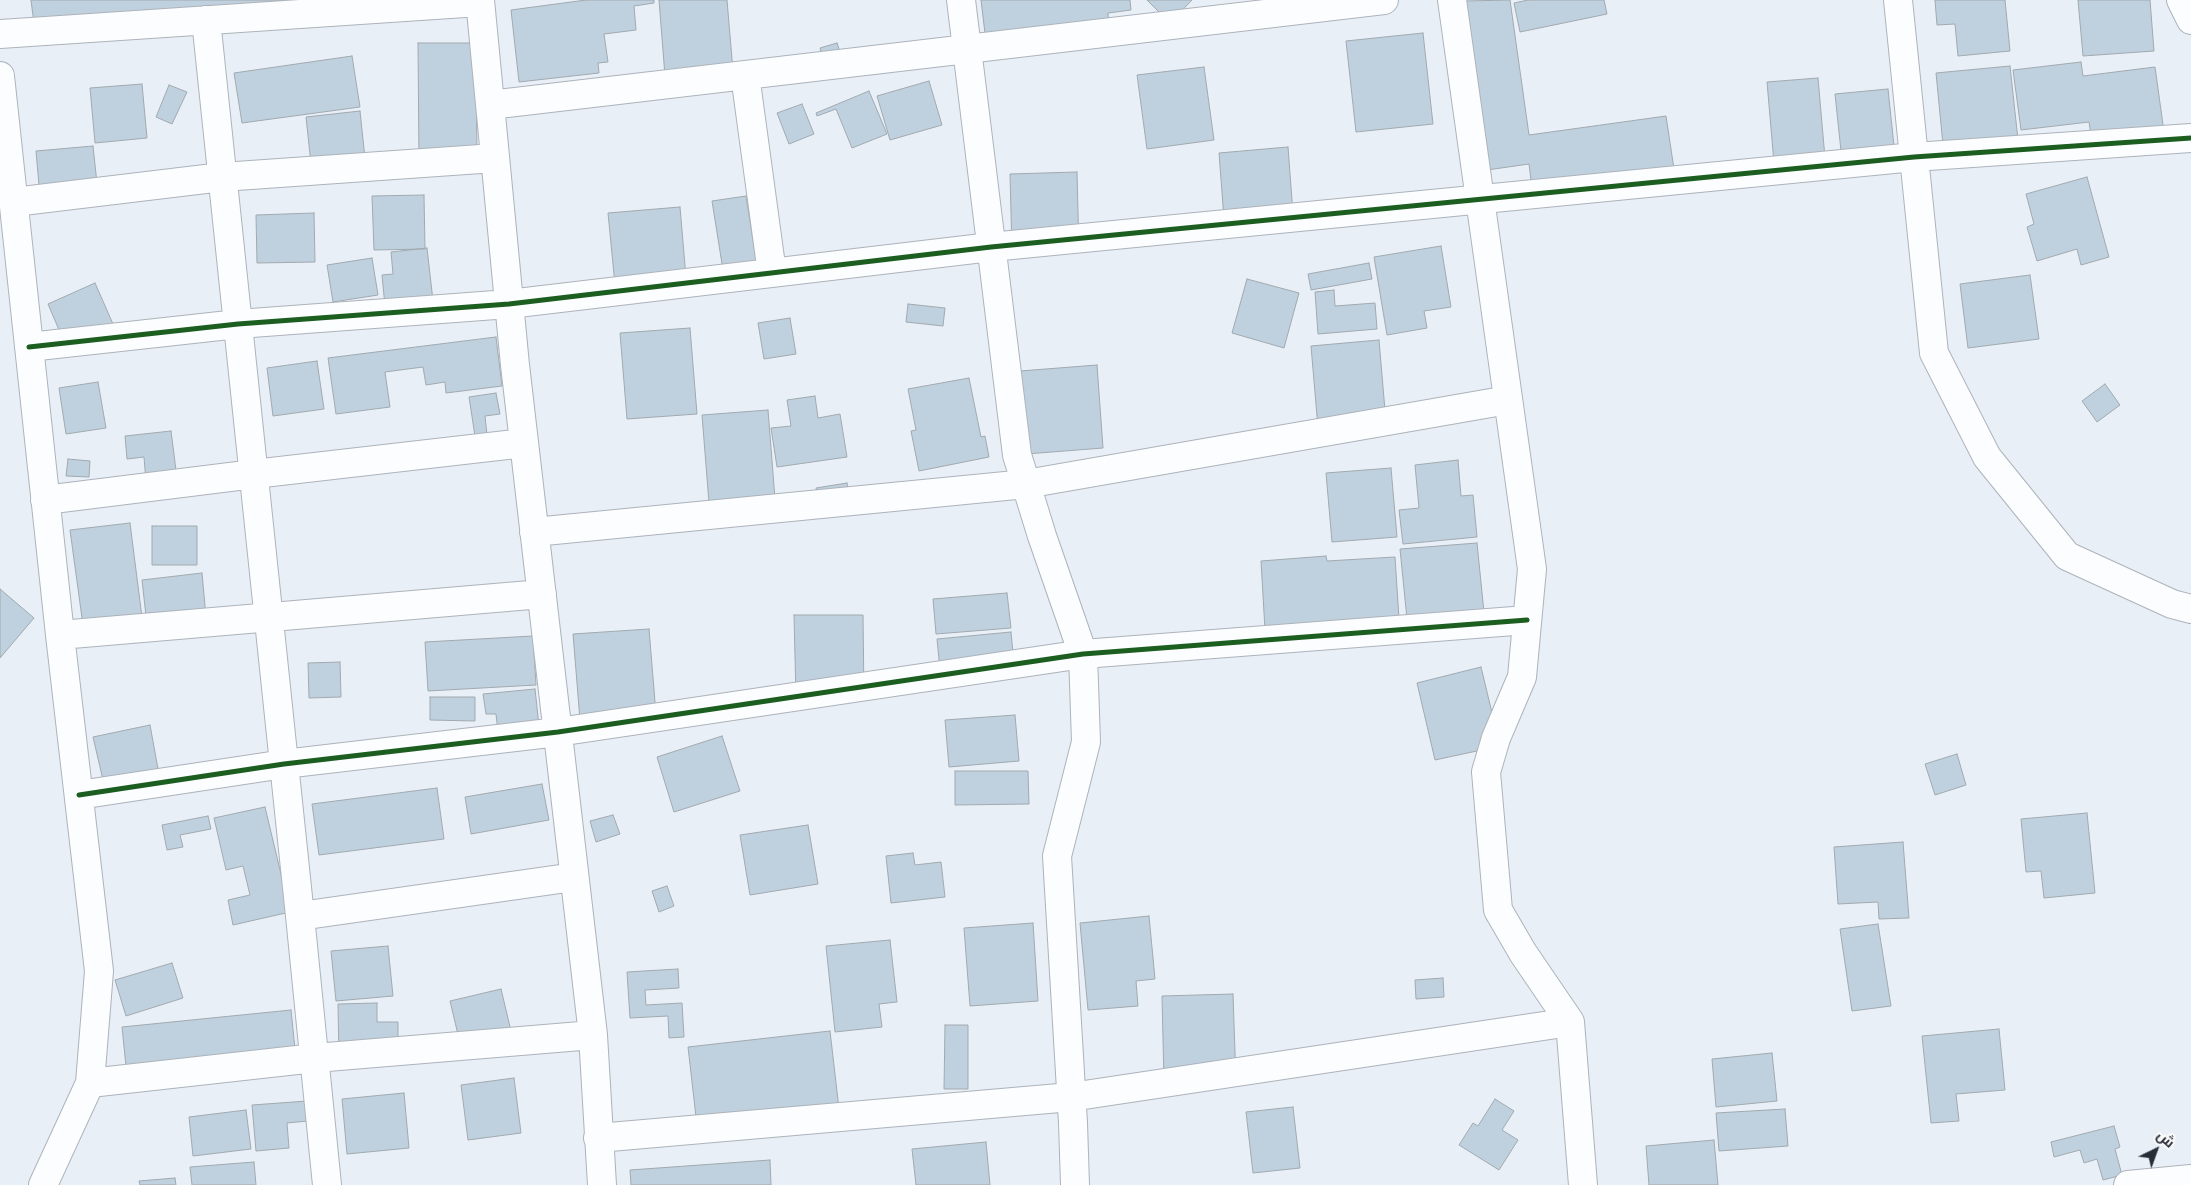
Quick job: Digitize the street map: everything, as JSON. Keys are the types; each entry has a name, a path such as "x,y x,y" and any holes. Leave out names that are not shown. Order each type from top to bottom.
{"street":[{"path":"961,0 1017,455 1083,654 1086,742 1056,856 1071,1097 1074,1185"},
{"path":"490,105 1384,0"},
{"path":"1452,0 1532,569 1522,677 1496,738 1486,772 1498,910 1523,953 1570,1022 1583,1185"},
{"path":"1898,0 1934,353 1986,457 2067,556 2172,604 2191,609"},
{"path":"2180,0 2191,20"},
{"path":"0,34 480,1 524,444 592,1035 602,1185"},
{"path":"206,20 315,1058 326,1185"},
{"path":"745,75 772,273"},
{"path":"0,76 45,500 99,972 90,1083 43,1185"},
{"path":"29,347 238,324 509,304 991,247 1914,157 2191,138"},
{"path":"14,202 222,177 495,158"},
{"path":"534,532 1026,484 1508,400"},
{"path":"45,500 254,474 524,444"},
{"path":"60,635 542,594"},
{"path":"79,795 284,764 558,732 1083,654 1527,620"},
{"path":"300,916 574,877"},
{"path":"598,1138 1071,1097 1570,1022"},
{"path":"90,1083 315,1058 592,1035"},
{"path":"2128,1185 2191,1179"}],"building":[{"path":"31,0 290,0 291,11 36,39"},
{"path":"586,0 654,0 654,3 634,6 636,30 604,34 608,62 598,63 599,73 519,82 511,10"},
{"path":"659,0 727,0 733,71 665,76"},
{"path":"981,0 1130,0 1131,10 1108,13 1109,29 986,42"},
{"path":"1147,0 1192,0 1170,23"},
{"path":"1510,0 1529,135 1666,116 1674,169 1532,188 1529,164 1487,170 1464,1"},
{"path":"1528,0 1604,0 1607,14 1520,32 1514,3"},
{"path":"1935,0 2005,0 2010,51 1958,56 1955,24 1937,25"},
{"path":"2078,0 2150,0 2154,51 2083,56"},
{"path":"1423,33 1433,124 1356,132 1346,41"},
{"path":"418,43 476,43 477,162 419,162"},
{"path":"837,43 843,61 825,67 820,48"},
{"path":"352,56 360,107 242,123 234,73"},
{"path":"2081,62 2083,76 2155,67 2164,132 2092,141 2089,122 2021,130 2013,70"},
{"path":"2010,66 2019,149 1944,155 1936,73"},
{"path":"1204,67 1214,140 1147,149 1137,75"},
{"path":"1818,78 1825,158 1774,163 1767,82"},
{"path":"929,81 942,125 890,140 877,96"},
{"path":"142,84 147,138 95,143 90,88"},
{"path":"169,85 187,92 172,124 156,117"},
{"path":"1888,89 1894,146 1841,151 1835,94"},
{"path":"869,91 887,134 852,148 836,109 817,116 816,113"},
{"path":"802,104 814,134 789,144 777,113"},
{"path":"360,111 366,168 312,173 306,117"},
{"path":"93,146 99,202 41,208 36,151"},
{"path":"1288,147 1294,227 1225,232 1219,153"},
{"path":"1077,172 1079,251 1012,252 1010,174"},
{"path":"2087,177 2109,257 2081,265 2077,249 2037,261 2027,227 2034,224 2026,194"},
{"path":"424,195 425,249 374,250 372,196"},
{"path":"746,196 760,284 726,289 712,201"},
{"path":"680,207 687,289 616,295 608,213"},
{"path":"314,213 315,262 257,263 256,215"},
{"path":"1441,246 1451,307 1424,311 1427,328 1387,335 1374,257"},
{"path":"427,248 433,301 385,306 382,275 393,274 391,252"},
{"path":"372,258 378,295 333,302 327,265"},
{"path":"1369,263 1372,279 1311,290 1308,274"},
{"path":"2030,275 2039,339 1968,348 1960,284"},
{"path":"1247,279 1299,293 1284,348 1232,333"},
{"path":"95,283 113,324 65,344 48,304"},
{"path":"1334,290 1335,306 1375,303 1377,329 1318,334 1315,292"},
{"path":"908,304 945,308 943,326 906,322"},
{"path":"790,318 796,354 764,359 758,323"},
{"path":"690,328 697,414 627,419 620,333"},
{"path":"496,337 502,386 446,393 445,382 426,385 423,367 385,372 390,407 336,414 328,358"},
{"path":"1379,340 1386,422 1318,428 1311,346"},
{"path":"317,361 324,409 273,416 267,368"},
{"path":"1097,365 1103,448 1026,454 1020,371"},
{"path":"969,378 981,437 985,436 989,457 919,471 911,431 916,430 908,389"},
{"path":"98,382 106,428 66,434 59,388"},
{"path":"2105,384 2120,405 2097,422 2082,401"},
{"path":"496,393 500,414 485,416 487,435 475,436 469,397"},
{"path":"815,396 818,418 840,414 847,457 777,467 771,428 791,426 787,400"},
{"path":"768,410 775,499 709,503 702,415"},
{"path":"171,431 177,478 146,482 144,457 127,459 125,436"},
{"path":"68,459 90,461 89,477 66,476"},
{"path":"1458,460 1461,496 1473,495 1477,537 1403,544 1399,510 1419,508 1415,465"},
{"path":"1391,468 1397,537 1332,542 1326,473"},
{"path":"847,483 849,498 819,502 816,488"},
{"path":"130,523 144,633 85,640 70,530"},
{"path":"152,526 197,526 197,565 152,565"},
{"path":"1477,543 1486,632 1409,639 1400,549"},
{"path":"1326,556 1327,561 1395,557 1400,634 1265,630 1261,561"},
{"path":"202,573 207,628 148,634 142,580"},
{"path":"0,589 34,618 0,658"},
{"path":"1007,593 1011,628 936,634 933,599"},
{"path":"794,615 863,615 864,697 796,698"},
{"path":"649,629 656,714 580,720 573,634"},
{"path":"1011,632 1015,674 941,680 937,639"},
{"path":"533,636 536,685 428,691 425,642"},
{"path":"340,662 341,697 309,698 308,663"},
{"path":"1481,667 1500,746 1435,760 1417,683"},
{"path":"535,689 541,745 500,749 496,714 486,714 483,694"},
{"path":"430,697 475,697 475,721 430,720"},
{"path":"1015,715 1019,761 949,767 945,720"},
{"path":"150,725 158,769 103,780 93,737"},
{"path":"722,736 740,791 674,812 657,757"},
{"path":"1957,754 1966,785 1935,795 1925,764"},
{"path":"955,771 1028,771 1029,804 955,805"},
{"path":"542,784 549,820 471,834 465,797"},
{"path":"437,788 444,839 319,855 312,804"},
{"path":"265,807 290,912 233,925 228,900 250,895 243,866 226,870 214,818"},
{"path":"2087,813 2095,893 2044,898 2041,871 2026,872 2021,819"},
{"path":"613,815 620,834 596,842 590,821"},
{"path":"208,816 211,829 180,835 183,847 167,850 162,825"},
{"path":"808,825 818,884 750,895 740,835"},
{"path":"1903,842 1909,918 1879,919 1878,902 1838,904 1834,847"},
{"path":"913,853 915,865 941,862 945,897 891,903 886,856"},
{"path":"667,886 674,906 659,912 652,891"},
{"path":"1149,916 1155,979 1136,981 1138,1006 1088,1010 1080,923"},
{"path":"1033,923 1038,1001 970,1006 964,928"},
{"path":"1878,924 1891,1006 1852,1011 1840,929"},
{"path":"890,940 897,1002 879,1004 882,1027 835,1032 826,946"},
{"path":"388,946 393,996 336,1001 331,951"},
{"path":"172,963 183,998 126,1016 115,980"},
{"path":"678,969 679,988 645,990 646,1005 682,1003 684,1037 669,1038 668,1016 630,1018 627,972"},
{"path":"1443,978 1444,997 1416,999 1415,980"},
{"path":"501,989 511,1031 460,1043 450,1001"},
{"path":"1233,994 1236,1082 1164,1083 1162,996"},
{"path":"377,1003 377,1022 398,1022 398,1057 339,1059 338,1004"},
{"path":"291,1010 296,1059 128,1086 122,1027"},
{"path":"945,1025 968,1025 968,1089 944,1089"},
{"path":"1999,1029 2005,1090 1956,1094 1959,1121 1931,1123 1922,1036"},
{"path":"830,1031 841,1126 696,1117 688,1047"},
{"path":"1772,1053 1777,1101 1716,1107 1712,1059"},
{"path":"514,1078 521,1133 468,1140 461,1085"},
{"path":"404,1093 409,1148 347,1154 342,1099"},
{"path":"1495,1099 1514,1111 1502,1130 1518,1140 1499,1170 1459,1145 1473,1123 1478,1126"},
{"path":"307,1101 308,1121 287,1123 289,1148 256,1151 252,1105"},
{"path":"1293,1107 1300,1168 1253,1173 1246,1112"},
{"path":"1785,1109 1788,1146 1719,1151 1716,1113"},
{"path":"246,1110 251,1149 193,1156 189,1117"},
{"path":"2114,1126 2120,1147 2115,1149 2122,1175 2103,1180 2097,1159 2084,1163 2080,1150 2054,1157 2051,1142"},
{"path":"1714,1140 1718,1185 1649,1185 1646,1146"},
{"path":"986,1142 990,1185 916,1185 912,1149"},
{"path":"770,1160 771,1185 631,1185 630,1170"},
{"path":"254,1162 256,1185 192,1185 190,1167"},
{"path":"175,1178 176,1185 140,1185 139,1181"}],"cycle path":[{"path":"29,347 238,324 509,304 991,247 1914,157 2191,138"},
{"path":"79,795 284,764 558,732 1083,654 1527,620"}]}
